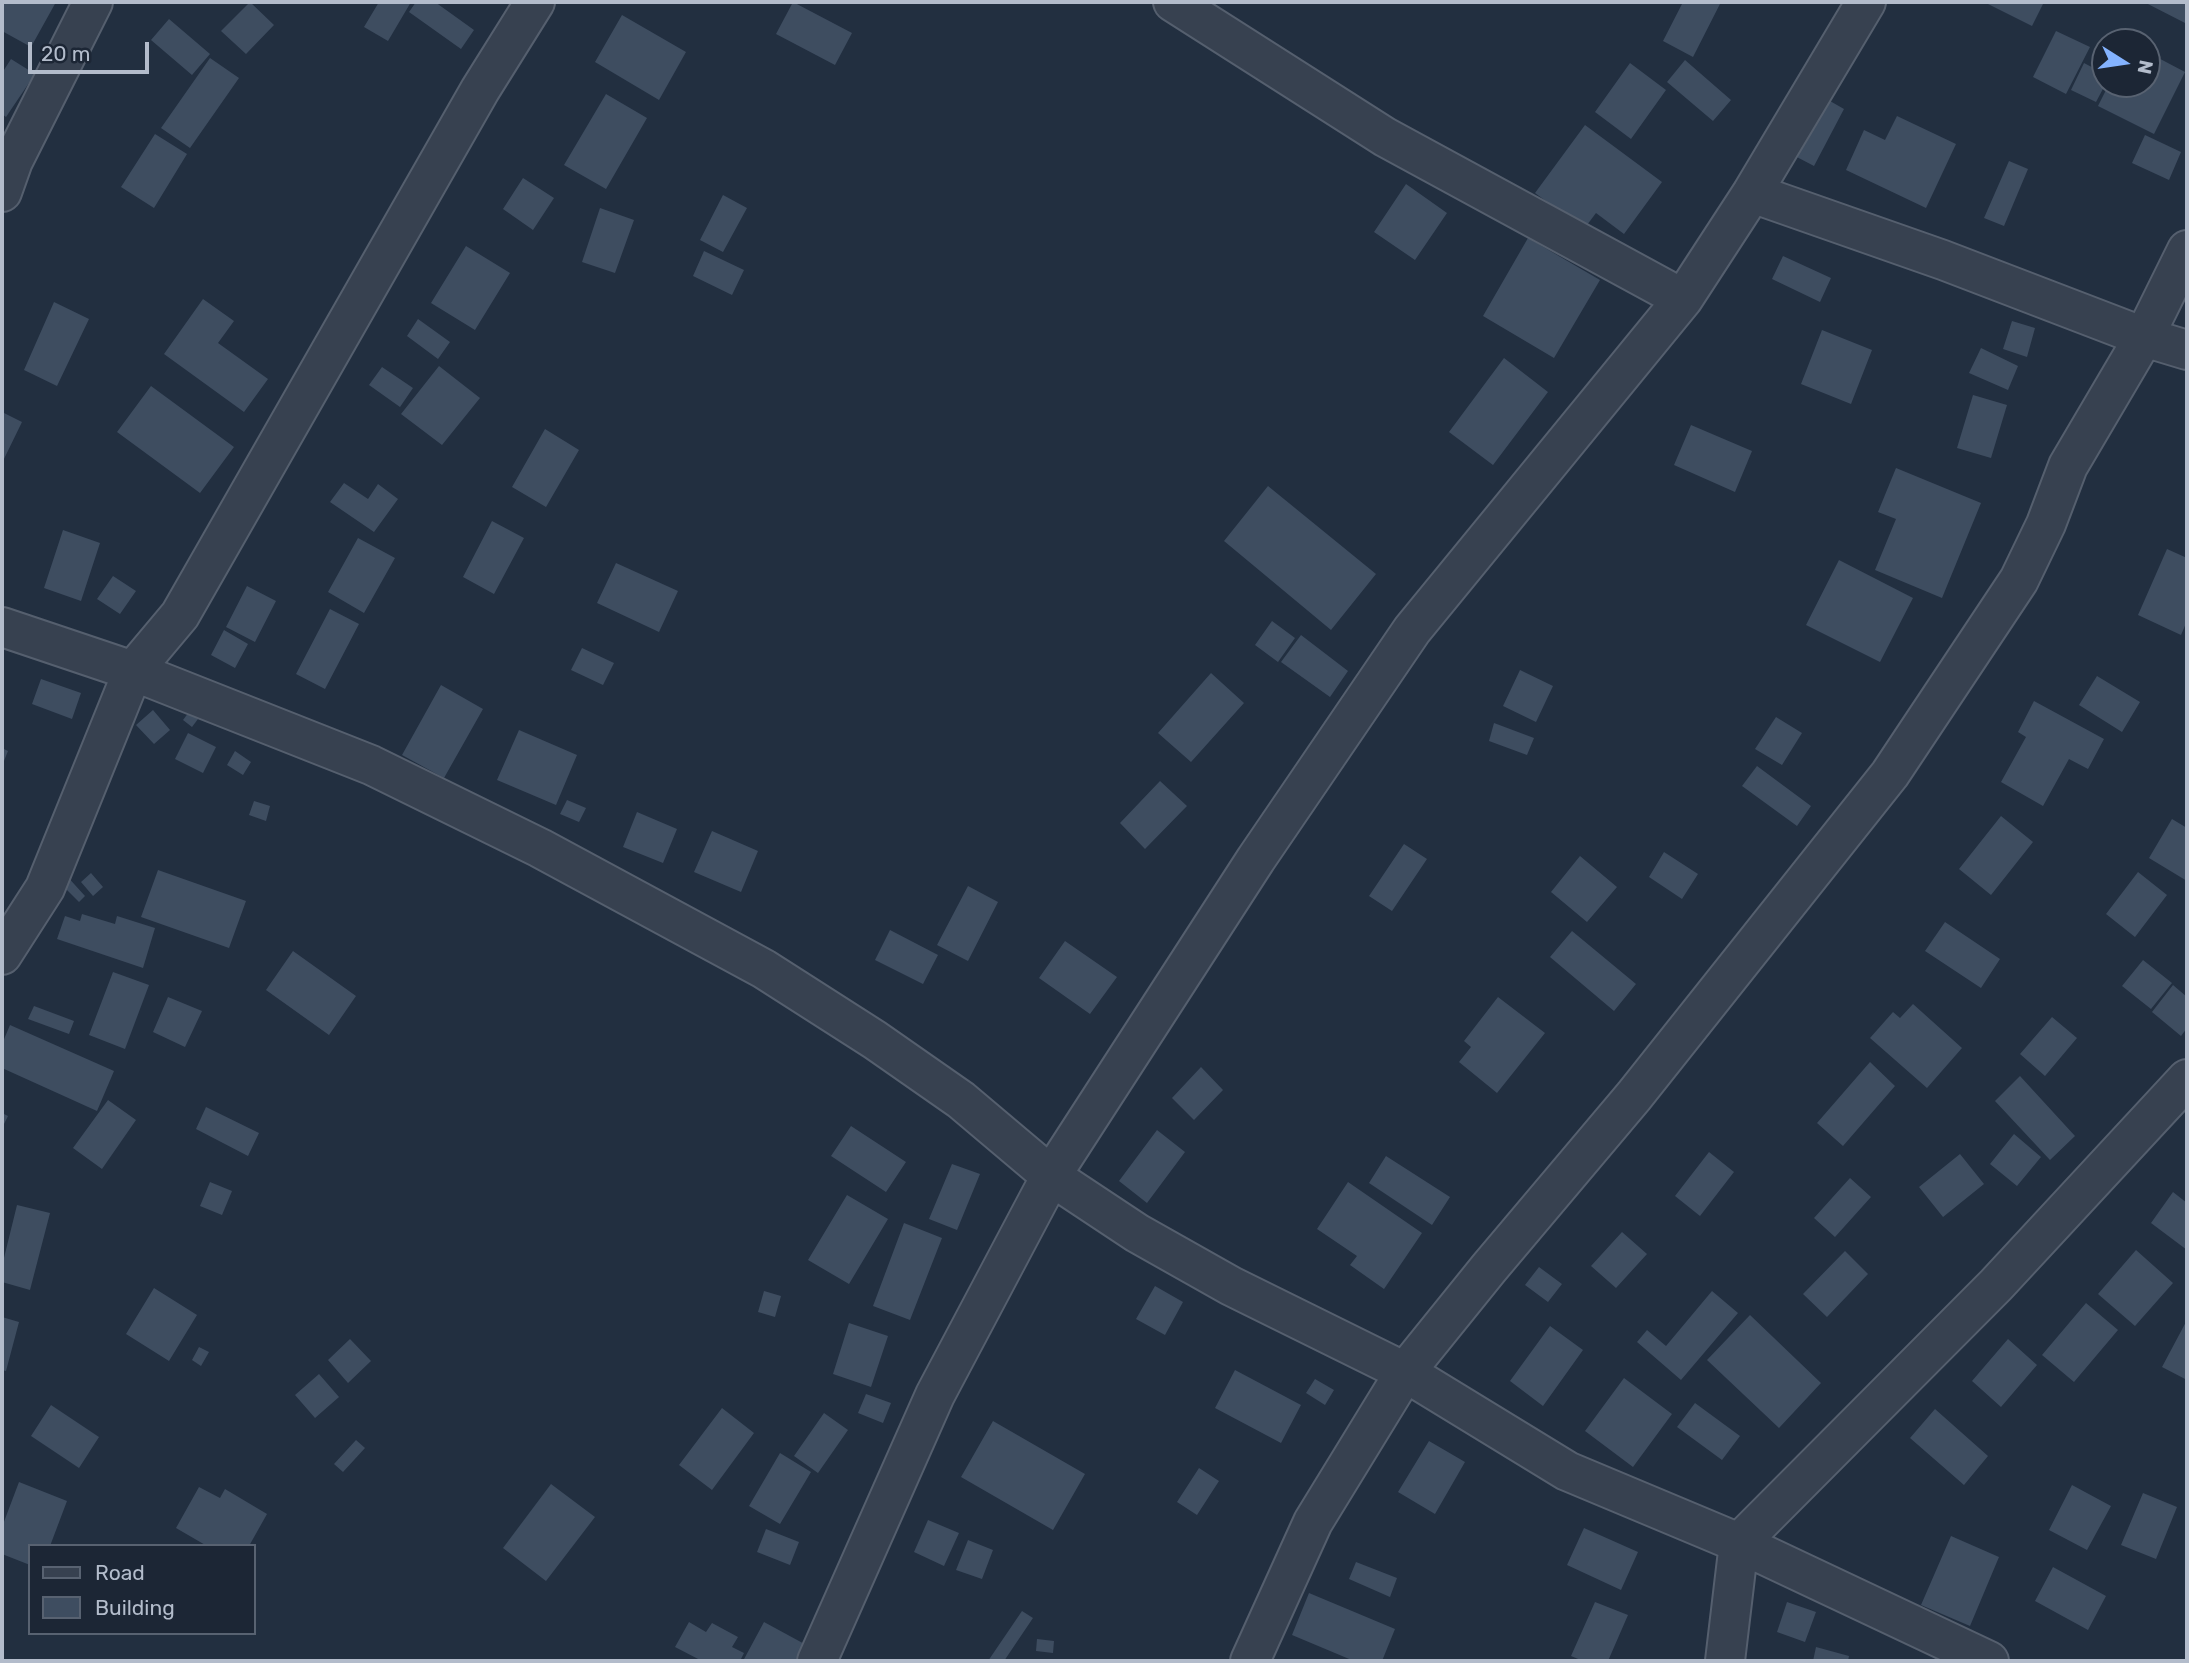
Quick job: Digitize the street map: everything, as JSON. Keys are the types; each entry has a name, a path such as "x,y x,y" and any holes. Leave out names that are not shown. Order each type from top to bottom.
{"street":[{"path":"2,192 13,161 93,2"},
{"path":"2,955 45,888 133,671 180,615 480,90 535,2"},
{"path":"1173,2 1385,137 1684,299"},
{"path":"817,1661 935,1395 1051,1176 1256,859 1412,629 1684,299 1752,193 1866,2"},
{"path":"1752,193 1943,260 2144,337 2187,350"},
{"path":"1250,1661 1313,1522 1405,1372 1634,1096 1890,775 2019,580 2046,524 2068,466 2144,337 2187,250"},
{"path":"2,627 133,671 371,765 540,848 764,969 875,1040 961,1100 1051,1176 1137,1233 1207,1273 1405,1372 1567,1471 1739,1544 1989,1661"},
{"path":"1725,1661 1739,1544 1996,1284 2187,1079"}],"building":[{"path":"4,2 56,2 31,47 2,31"},
{"path":"250,2 274,25 246,54 221,31"},
{"path":"379,2 411,2 388,41 364,27"},
{"path":"416,2 435,2 474,30 461,49 409,12"},
{"path":"793,2 852,33 835,65 776,34"},
{"path":"1683,2 1721,2 1693,57 1663,41"},
{"path":"1984,2 2044,2 2032,26"},
{"path":"2144,2 2187,2 2187,24"},
{"path":"622,15 686,52 659,100 595,62"},
{"path":"169,19 210,54 192,75 151,40"},
{"path":"2056,31 2090,47 2066,94 2033,77"},
{"path":"210,58 239,78 190,148 161,128"},
{"path":"11,59 35,74 6,117 2,114 2,73"},
{"path":"2161,59 2185,72 2154,134 2098,106 2102,98 2161,98"},
{"path":"1685,60 1731,100 1713,121 1667,82"},
{"path":"1630,63 1666,90 1631,139 1595,112"},
{"path":"2084,63 2091,67 2091,98 2098,98 2096,102 2071,90"},
{"path":"606,94 647,118 606,189 564,165"},
{"path":"1823,97 1844,109 1814,166 1793,155"},
{"path":"1897,116 1956,144 1926,208 1846,170 1864,130 1885,140"},
{"path":"1585,125 1662,182 1624,234 1596,213 1584,229 1535,193"},
{"path":"155,134 187,154 154,208 121,187"},
{"path":"2145,135 2181,152 2169,180 2132,163"},
{"path":"2009,161 2028,169 2004,226 1984,218"},
{"path":"523,178 554,198 533,230 503,209"},
{"path":"1406,184 1447,213 1415,260 1374,232"},
{"path":"723,195 747,208 723,252 700,240"},
{"path":"600,208 634,220 615,273 582,262"},
{"path":"1528,238 1600,280 1554,358 1483,316"},
{"path":"466,246 510,273 475,330 431,303"},
{"path":"704,251 744,270 732,295 693,276"},
{"path":"1783,256 1831,278 1820,302 1772,279"},
{"path":"203,299 234,321 218,343 268,379 244,412 164,354"},
{"path":"54,302 89,319 57,386 24,370"},
{"path":"418,319 450,342 438,359 407,336"},
{"path":"2012,321 2035,328 2027,357 2003,349"},
{"path":"1822,330 1872,350 1851,404 1801,384"},
{"path":"1981,348 2018,366 2008,390 1969,373"},
{"path":"1504,358 1548,392 1493,465 1449,432"},
{"path":"439,366 480,398 442,445 401,414"},
{"path":"382,367 413,388 400,407 369,385"},
{"path":"151,386 234,447 200,493 117,432"},
{"path":"1973,395 2007,405 1991,458 1957,448"},
{"path":"2,412 22,422 2,463"},
{"path":"1691,425 1752,451 1735,492 1674,465"},
{"path":"545,429 579,450 546,507 512,487"},
{"path":"1896,468 1981,503 1942,598 1875,570 1896,519 1878,512"},
{"path":"344,483 368,499 378,484 398,499 374,532 330,502"},
{"path":"1268,486 1376,574 1331,630 1224,541"},
{"path":"492,521 524,538 494,594 463,577"},
{"path":"63,530 100,543 81,601 44,588"},
{"path":"358,538 395,558 364,613 328,592"},
{"path":"2167,549 2187,558 2187,621 2181,635 2138,615"},
{"path":"1839,560 1913,598 1880,662 1806,625"},
{"path":"616,563 678,591 659,632 597,603"},
{"path":"113,576 136,591 120,614 97,599"},
{"path":"247,586 276,601 255,642 226,627"},
{"path":"330,609 359,624 325,689 296,674"},
{"path":"1272,621 1295,638 1278,662 1255,645"},
{"path":"224,630 248,644 235,668 211,655"},
{"path":"1301,635 1348,671 1330,697 1281,662"},
{"path":"582,648 614,663 603,685 571,670"},
{"path":"1520,670 1553,686 1536,722 1503,706"},
{"path":"1211,673 1244,703 1191,762 1158,733"},
{"path":"2097,676 2140,702 2122,732 2079,705"},
{"path":"41,679 81,693 72,719 32,704"},
{"path":"441,685 483,709 444,778 402,755"},
{"path":"2034,701 2104,739 2088,769 2069,759 2043,806 2001,782 2026,737 2018,732"},
{"path":"153,710 170,730 154,744 136,725"},
{"path":"189,712 198,719 192,727 183,720"},
{"path":"1776,717 1802,733 1782,765 1755,749"},
{"path":"1494,723 1534,738 1527,755 1489,741"},
{"path":"519,730 577,755 556,805 497,780"},
{"path":"188,733 216,747 203,773 175,759"},
{"path":"2,748 8,751 2,766"},
{"path":"235,751 251,762 243,775 227,765"},
{"path":"1757,766 1811,806 1797,826 1742,786"},
{"path":"1160,781 1187,806 1145,849 1120,823"},
{"path":"567,800 586,808 579,822 560,814"},
{"path":"254,801 270,806 266,821 249,815"},
{"path":"637,812 677,829 663,863 623,847"},
{"path":"2001,816 2033,842 1991,895 1959,869"},
{"path":"2172,819 2187,828 2187,881 2149,858"},
{"path":"712,831 758,851 741,892 694,872"},
{"path":"1404,844 1427,859 1392,911 1369,896"},
{"path":"1664,852 1698,874 1682,899 1649,877"},
{"path":"1580,856 1617,887 1587,922 1551,892"},
{"path":"158,870 246,901 229,948 141,917"},
{"path":"2138,872 2167,895 2135,937 2106,914"},
{"path":"91,873 103,887 93,896 81,882"},
{"path":"65,874 85,896 79,902 58,881"},
{"path":"968,886 998,902 968,961 937,945"},
{"path":"82,914 115,924 117,916 155,928 143,968 57,939 65,916 80,921"},
{"path":"1945,922 2000,959 1981,988 1925,951"},
{"path":"890,930 938,955 923,984 875,960"},
{"path":"1572,931 1636,984 1614,1011 1550,957"},
{"path":"1065,941 1117,977 1090,1014 1039,978"},
{"path":"293,951 356,996 329,1035 266,990"},
{"path":"2143,960 2172,983 2151,1009 2122,986"},
{"path":"113,972 149,985 125,1049 89,1035"},
{"path":"2173,985 2187,997 2187,1028 2181,1036 2152,1012"},
{"path":"168,997 202,1011 185,1047 153,1032"},
{"path":"1498,997 1545,1033 1497,1093 1459,1062 1471,1047 1464,1041"},
{"path":"1913,1004 1962,1048 1927,1088 1870,1038 1893,1012 1900,1018"},
{"path":"34,1006 74,1021 69,1034 28,1019"},
{"path":"2052,1017 2077,1038 2045,1076 2020,1054"},
{"path":"10,1025 114,1071 97,1111 2,1068 2,1044"},
{"path":"1870,1062 1895,1086 1843,1146 1817,1123"},
{"path":"1201,1067 1223,1090 1194,1120 1172,1098"},
{"path":"2020,1076 2075,1136 2050,1160 1995,1101"},
{"path":"108,1100 136,1120 102,1169 73,1148"},
{"path":"206,1107 259,1133 248,1156 196,1129"},
{"path":"2,1113 8,1116 2,1128"},
{"path":"851,1126 906,1162 886,1192 831,1156"},
{"path":"1157,1130 1185,1152 1147,1203 1119,1181"},
{"path":"2014,1134 2041,1157 2017,1186 1990,1164"},
{"path":"1709,1152 1734,1172 1700,1216 1675,1196"},
{"path":"1960,1154 1984,1184 1943,1217 1919,1187"},
{"path":"1386,1156 1450,1197 1432,1225 1369,1183"},
{"path":"952,1164 980,1174 957,1230 929,1219"},
{"path":"1850,1178 1871,1197 1835,1237 1814,1218"},
{"path":"210,1182 232,1191 222,1215 200,1206"},
{"path":"1348,1182 1422,1233 1384,1289 1350,1265 1357,1256 1317,1229"},
{"path":"2173,1192 2187,1203 2187,1250 2151,1223"},
{"path":"847,1195 888,1219 849,1284 808,1260"},
{"path":"17,1205 50,1213 30,1290 2,1282 2,1266"},
{"path":"904,1223 942,1238 910,1320 873,1306"},
{"path":"1622,1232 1647,1254 1616,1288 1591,1266"},
{"path":"2136,1250 2173,1283 2135,1326 2098,1294"},
{"path":"1845,1251 1868,1274 1827,1317 1803,1294"},
{"path":"1539,1267 1562,1284 1548,1302 1525,1285"},
{"path":"1155,1286 1183,1302 1165,1335 1136,1319"},
{"path":"154,1288 197,1315 169,1361 126,1334"},
{"path":"764,1291 781,1296 775,1317 758,1312"},
{"path":"1712,1291 1738,1313 1681,1380 1637,1342 1647,1330 1666,1346"},
{"path":"2086,1303 2118,1330 2074,1382 2042,1355"},
{"path":"1750,1315 1821,1383 1779,1428 1707,1360"},
{"path":"2,1317 19,1322 6,1371 2,1370"},
{"path":"2187,1320 2187,1380 2162,1367"},
{"path":"849,1323 888,1336 871,1387 833,1374"},
{"path":"1550,1326 1583,1350 1543,1406 1510,1381"},
{"path":"350,1339 371,1361 348,1383 328,1360"},
{"path":"2008,1339 2037,1365 2001,1407 1972,1381"},
{"path":"199,1347 209,1352 201,1366 192,1360"},
{"path":"1235,1370 1301,1405 1281,1443 1215,1408"},
{"path":"319,1374 339,1397 315,1418 295,1395"},
{"path":"1624,1378 1672,1414 1633,1467 1585,1431"},
{"path":"1315,1379 1334,1390 1325,1405 1306,1393"},
{"path":"866,1394 891,1403 883,1423 858,1413"},
{"path":"1695,1403 1740,1436 1722,1460 1677,1427"},
{"path":"51,1405 99,1437 79,1468 31,1436"},
{"path":"722,1408 754,1433 712,1490 679,1465"},
{"path":"1935,1409 1988,1456 1964,1485 1910,1438"},
{"path":"824,1413 848,1430 818,1473 794,1456"},
{"path":"993,1421 1085,1474 1053,1530 961,1477"},
{"path":"356,1440 365,1448 343,1472 334,1464"},
{"path":"1429,1441 1465,1462 1435,1514 1398,1492"},
{"path":"780,1453 811,1472 780,1524 749,1506"},
{"path":"1199,1468 1219,1481 1197,1515 1177,1502"},
{"path":"19,1482 67,1501 51,1544 28,1544 28,1564 2,1554 2,1527"},
{"path":"551,1484 595,1517 546,1581 503,1548"},
{"path":"2072,1485 2111,1506 2087,1550 2049,1530"},
{"path":"199,1487 220,1498 225,1489 267,1514 250,1544 204,1544 176,1528"},
{"path":"2143,1493 2177,1507 2156,1559 2121,1545"},
{"path":"928,1520 959,1533 944,1566 914,1552"},
{"path":"1584,1528 1638,1552 1621,1590 1567,1565"},
{"path":"766,1529 799,1542 790,1565 757,1552"},
{"path":"1951,1536 1999,1557 1970,1626 1921,1605"},
{"path":"968,1540 993,1550 982,1579 956,1570"},
{"path":"1356,1562 1397,1578 1390,1597 1349,1579"},
{"path":"2053,1567 2106,1596 2088,1630 2035,1601"},
{"path":"1309,1593 1395,1629 1382,1661 1354,1661 1292,1635"},
{"path":"1595,1602 1628,1615 1608,1661 1583,1661 1571,1656"},
{"path":"1787,1602 1816,1612 1805,1642 1777,1632"},
{"path":"1022,1611 1033,1618 1004,1661 988,1661"},
{"path":"689,1622 706,1632 712,1623 738,1637 732,1647 744,1653 740,1661 702,1661 675,1647"},
{"path":"764,1622 810,1647 802,1661 743,1661"},
{"path":"1037,1639 1054,1641 1053,1653 1036,1651"},
{"path":"1816,1647 1849,1656 1848,1661 1813,1661"}]}
